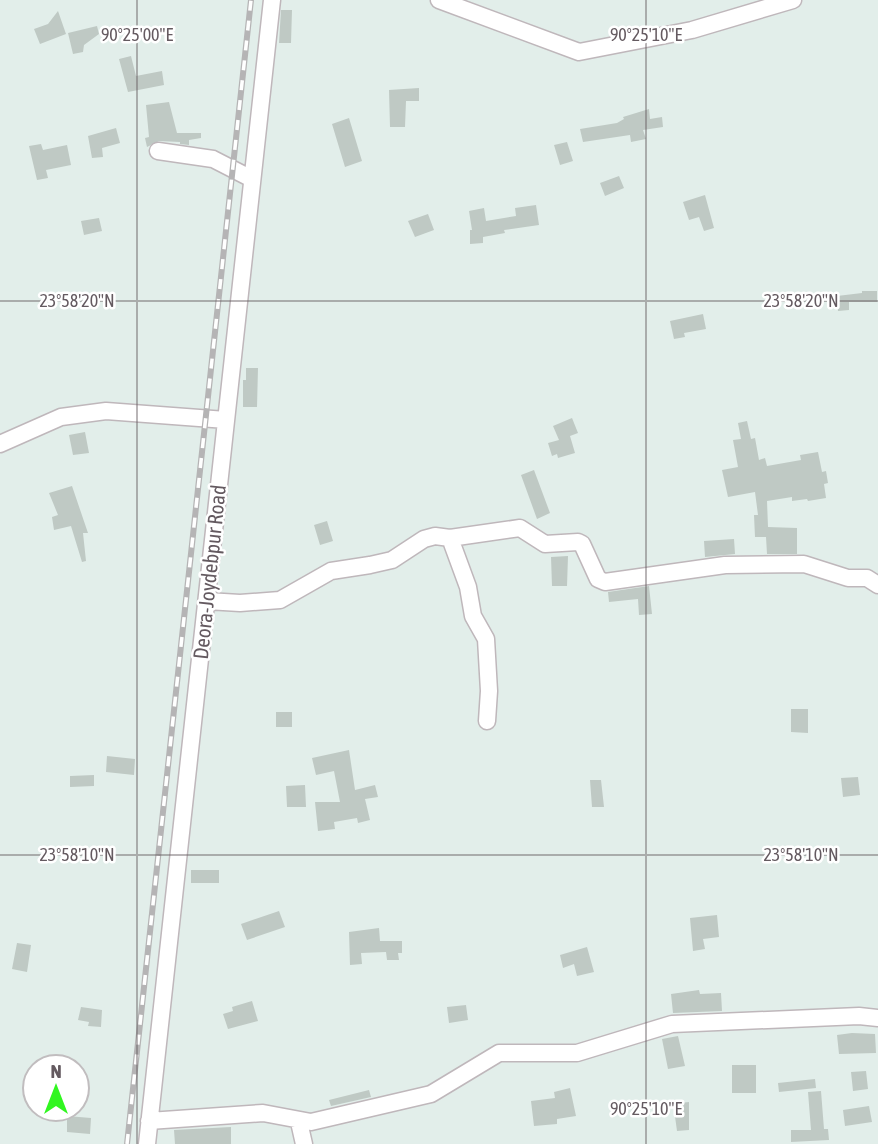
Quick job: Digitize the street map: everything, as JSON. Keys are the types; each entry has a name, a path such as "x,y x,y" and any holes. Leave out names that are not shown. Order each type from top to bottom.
{"street":[{"name":"Deora-Joydebpur Road","path":"147,1144 272,0"},
{"path":"439,0 579,52 692,30 793,0"},
{"path":"158,151 213,159 252,179"},
{"path":"0,444 61,417 106,411 226,420"},
{"path":"207,601 240,603 280,600 335,569 381,564 424,539 520,528 550,545 578,542 585,548 598,579 605,582 725,565 804,565 853,579 867,578 878,585"},
{"path":"450,538 468,587 473,616 486,639 489,691 487,720"},
{"path":"149,1121 263,1113 299,1122 311,1122 431,1094 499,1053 577,1052 672,1024 859,1016 878,1018"},
{"path":"299,1122 304,1144"}],"building":[{"path":"281,10 292,10 291,43 279,43"},
{"path":"58,11 66,34 40,44 34,29 48,24"},
{"path":"97,26 99,34 84,45 83,52 73,54 68,33"},
{"path":"131,56 136,76 162,71 164,85 128,92 119,59"},
{"path":"419,88 419,101 406,101 405,127 390,127 389,90"},
{"path":"169,102 177,133 201,133 201,138 189,140 189,145 159,141 147,147 145,138 149,137 146,105"},
{"path":"649,109 650,119 662,117 663,127 643,130 646,139 631,142 630,135 583,142 580,129 617,123 624,119 623,117"},
{"path":"349,118 362,161 345,167 332,124"},
{"path":"116,128 120,143 102,148 103,157 92,158 88,136"},
{"path":"567,142 573,161 560,165 554,145"},
{"path":"41,144 43,150 67,145 71,165 46,170 48,178 37,180 29,146"},
{"path":"619,176 624,188 605,196 600,183"},
{"path":"705,195 714,228 704,231 699,217 689,220 683,202"},
{"path":"536,205 539,225 504,230 505,233 483,237 483,243 470,244 472,230 469,211 484,208 486,221 516,216 515,208"},
{"path":"428,214 434,230 415,237 408,221"},
{"path":"99,218 102,231 84,235 81,221"},
{"path":"877,291 877,302 849,302 849,310 838,311 837,296"},
{"path":"703,314 706,329 684,333 685,337 674,339 670,321"},
{"path":"246,368 258,368 257,407 243,407"},
{"path":"572,418 578,433 570,436 575,453 558,458 557,454 552,456 548,443 559,440 553,426"},
{"path":"747,421 751,439 755,438 759,460 765,458 767,466 801,460 800,455 818,452 822,472 826,471 826,498 792,501 792,497 767,501 768,527 797,528 797,554 767,554 766,537 755,537 754,515 758,515 755,492 728,497 722,470 738,467 733,440 741,439 738,423"},
{"path":"85,432 89,453 73,455 69,435"},
{"path":"534,470 550,513 537,519 521,475"},
{"path":"72,486 88,533 83,533 86,561 82,562 71,526 54,530 52,517 58,515 49,493"},
{"path":"327,521 333,541 320,545 314,525"},
{"path":"734,539 735,554 705,557 704,541"},
{"path":"568,556 567,586 552,586 551,557"},
{"path":"649,586 652,614 639,615 638,599 609,602 608,592"},
{"path":"791,709 808,709 808,733 791,732"},
{"path":"276,712 292,712 292,727 276,727"},
{"path":"349,750 355,790 375,785 378,797 365,799 370,820 358,823 357,818 334,822 335,829 318,831 315,802 340,802 334,771 316,775 312,758"},
{"path":"107,756 135,759 134,775 106,772"},
{"path":"94,775 94,786 70,787 70,776"},
{"path":"858,777 860,795 843,797 841,778"},
{"path":"590,780 601,780 604,807 592,807"},
{"path":"305,785 306,807 287,807 286,786"},
{"path":"191,870 219,870 219,883 191,883"},
{"path":"279,911 285,927 247,940 241,924"},
{"path":"717,915 719,937 703,939 705,949 693,951 690,918"},
{"path":"379,928 380,941 402,941 399,960 387,960 386,952 361,953 362,964 350,965 349,932"},
{"path":"17,943 31,945 27,972 12,969"},
{"path":"587,947 594,972 577,976 574,964 563,968 560,955"},
{"path":"699,990 700,994 721,993 722,1011 673,1013 671,994"},
{"path":"252,1001 258,1021 228,1029 223,1014 233,1011 232,1007"},
{"path":"466,1005 468,1020 449,1023 447,1007"},
{"path":"81,1007 102,1010 101,1027 88,1026 89,1022 78,1020"},
{"path":"875,1034 876,1053 839,1054 837,1035"},
{"path":"678,1036 685,1066 668,1069 662,1039"},
{"path":"732,1065 756,1065 756,1093 732,1093"},
{"path":"866,1071 868,1089 853,1091 851,1072"},
{"path":"815,1079 816,1088 779,1092 778,1083"},
{"path":"570,1088 576,1116 557,1119 557,1124 534,1126 531,1101 555,1098 554,1092"},
{"path":"369,1090 371,1097 331,1106 329,1100"},
{"path":"821,1091 824,1129 828,1129 829,1140 791,1142 791,1130 811,1130 808,1092"},
{"path":"689,1102 689,1130 677,1131 674,1109 679,1103"},
{"path":"869,1106 872,1122 845,1126 843,1110"},
{"path":"67,1123 91,1123 90,1134 67,1132"},
{"path":"231,1127 231,1144 175,1144 174,1130"}],"railway":[{"path":"127,1144 251,0"}]}
